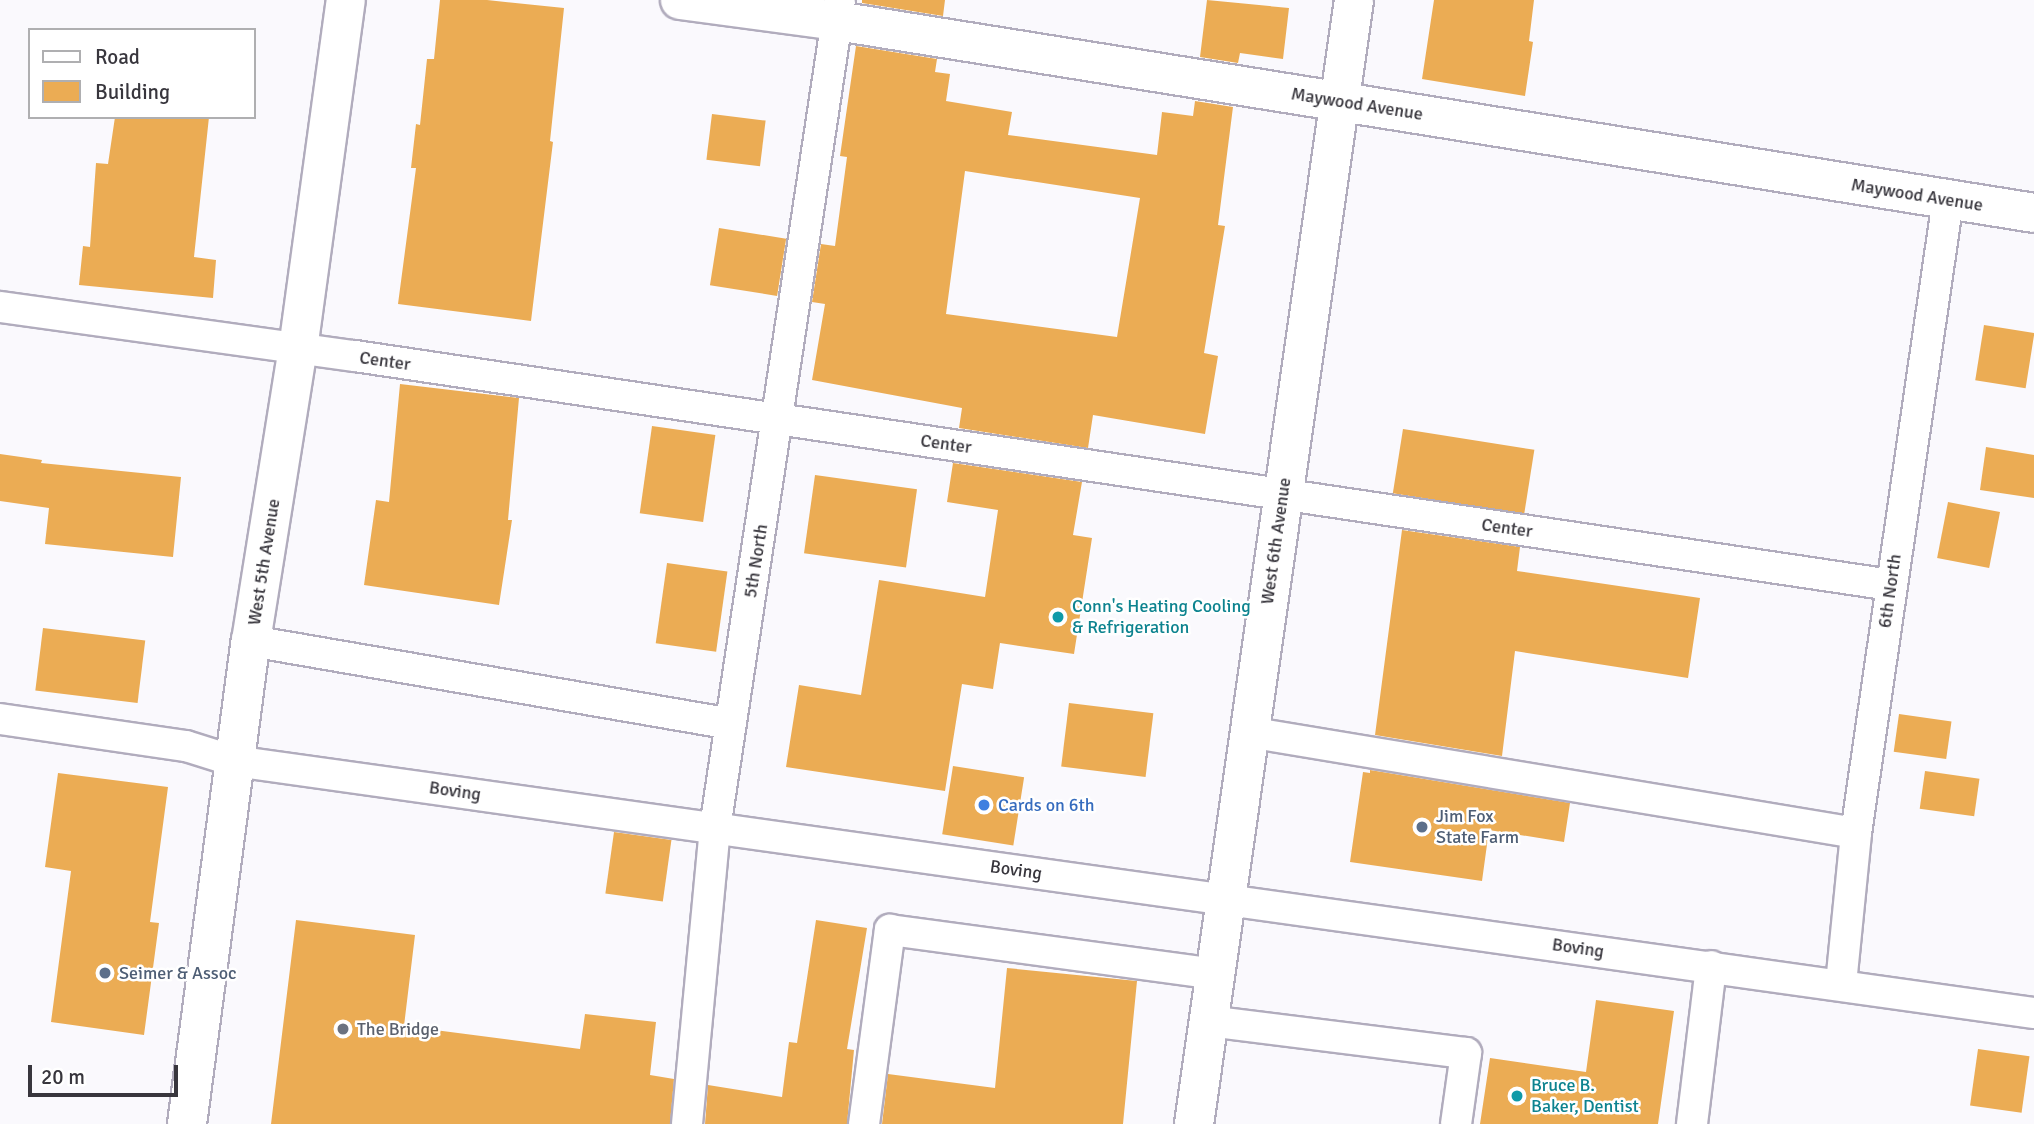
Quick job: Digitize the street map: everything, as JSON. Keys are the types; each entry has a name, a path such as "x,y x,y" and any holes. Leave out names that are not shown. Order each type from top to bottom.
{"street":[{"name":"West 5th Avenue","path":"187,1124 234,761 298,349 346,0"},
{"name":"Maywood Avenue","path":"680,0 838,10 1340,101 2034,214"},
{"name":"West 6th Avenue","path":"1194,1124 1354,0"}],"lane":[{"name":"5th North","path":"687,1124 694,1082 715,828 838,10"},
{"name":"6th North","path":"1841,984 1856,833 1948,200"},
{"name":"Center","path":"0,307 778,419 1891,585"},
{"path":"251,641 731,724"},
{"name":"Boving","path":"0,719 186,746 234,761 2034,1013"},
{"path":"1248,732 1856,833"},
{"path":"864,1124 890,930 1215,974"},
{"path":"1692,1124 1711,966"},
{"path":"1208,1021 1466,1053 1455,1124"}],"building":[{"path":"440,0 487,0 564,8 550,141 553,142 531,321 398,304 416,168 411,168 416,124 420,125 427,59 434,59"},
{"path":"862,0 945,0 943,16 862,3"},
{"path":"1207,0 1289,8 1283,59 1240,53 1238,63 1200,57"},
{"path":"1434,0 1534,0 1529,41 1533,42 1525,96 1422,79"},
{"path":"856,46 937,59 935,72 950,74 946,101 1012,112 1008,135 1157,155 1162,112 1193,116 1195,101 1233,107 1218,225 1225,226 1204,353 1218,356 1205,434 1093,415 1088,448 959,428 962,408 812,380 825,304 812,302 821,244 835,246 847,157 840,156","holes":["965,171 1140,198 1117,337 946,314"]},
{"path":"712,114 766,121 760,166 706,160"},
{"path":"115,119 209,119 194,257 216,260 213,298 79,285 83,246 90,247 96,163 108,164"},
{"path":"719,228 786,239 777,296 710,285"},
{"path":"1984,325 2034,333 2026,388 1975,380"},
{"path":"400,384 519,398 508,520 512,520 499,605 364,585 376,500 389,502"},
{"path":"652,426 715,435 703,522 640,513"},
{"path":"1403,429 1534,450 1524,514 1393,493"},
{"path":"1986,447 2034,455 2034,498 1980,490"},
{"path":"0,454 42,460 41,463 181,477 173,557 45,544 49,508 0,501"},
{"path":"953,463 1082,482 1073,535 1092,538 1074,654 1000,643 993,689 962,684 945,791 786,767 799,685 861,695 879,580 985,597 998,510 947,502"},
{"path":"815,475 917,489 906,568 804,553"},
{"path":"1948,502 2000,512 1989,568 1937,558"},
{"path":"1402,530 1520,547 1517,571 1700,598 1688,678 1515,651 1502,756 1375,735"},
{"path":"667,563 727,571 716,652 656,643"},
{"path":"43,628 145,641 138,703 35,691"},
{"path":"1069,703 1153,713 1146,777 1061,767"},
{"path":"1899,714 1951,721 1946,759 1894,752"},
{"name":"Cards on 6th","path":"953,766 1024,777 1013,845 942,834"},
{"name":"Jim Fox State Farm","path":"1370,770 1570,803 1564,842 1489,830 1482,881 1350,862 1363,772 1370,773"},
{"path":"1925,771 1979,779 1974,816 1920,809"},
{"path":"58,773 168,787 150,922 159,923 144,1035 51,1022 71,871 45,867"},
{"path":"614,832 671,840 663,901 605,893"},
{"path":"296,920 415,935 404,1026 580,1049 585,1014 656,1022 650,1075 674,1079 670,1124 271,1124"},
{"path":"816,920 867,928 847,1049 854,1050 847,1124 705,1124 708,1085 782,1097 789,1042 797,1043"},
{"path":"1007,968 1137,981 1123,1124 882,1124 888,1074 995,1088"},
{"path":"1596,1000 1674,1011 1658,1124 1480,1124 1490,1058 1586,1072"},
{"path":"1978,1049 2029,1056 2022,1113 1970,1105"}],"place":[{"name":"Conn's Heating Cooling & Refrigeration","path":"1058,617"},
{"name":"Cards on 6th","path":"984,805"},
{"name":"Jim Fox State Farm","path":"1422,827"},
{"name":"Seimer & Assoc","path":"105,973"},
{"name":"The Bridge","path":"343,1029"},
{"name":"Bruce B. Baker, Dentist","path":"1517,1096"}]}
